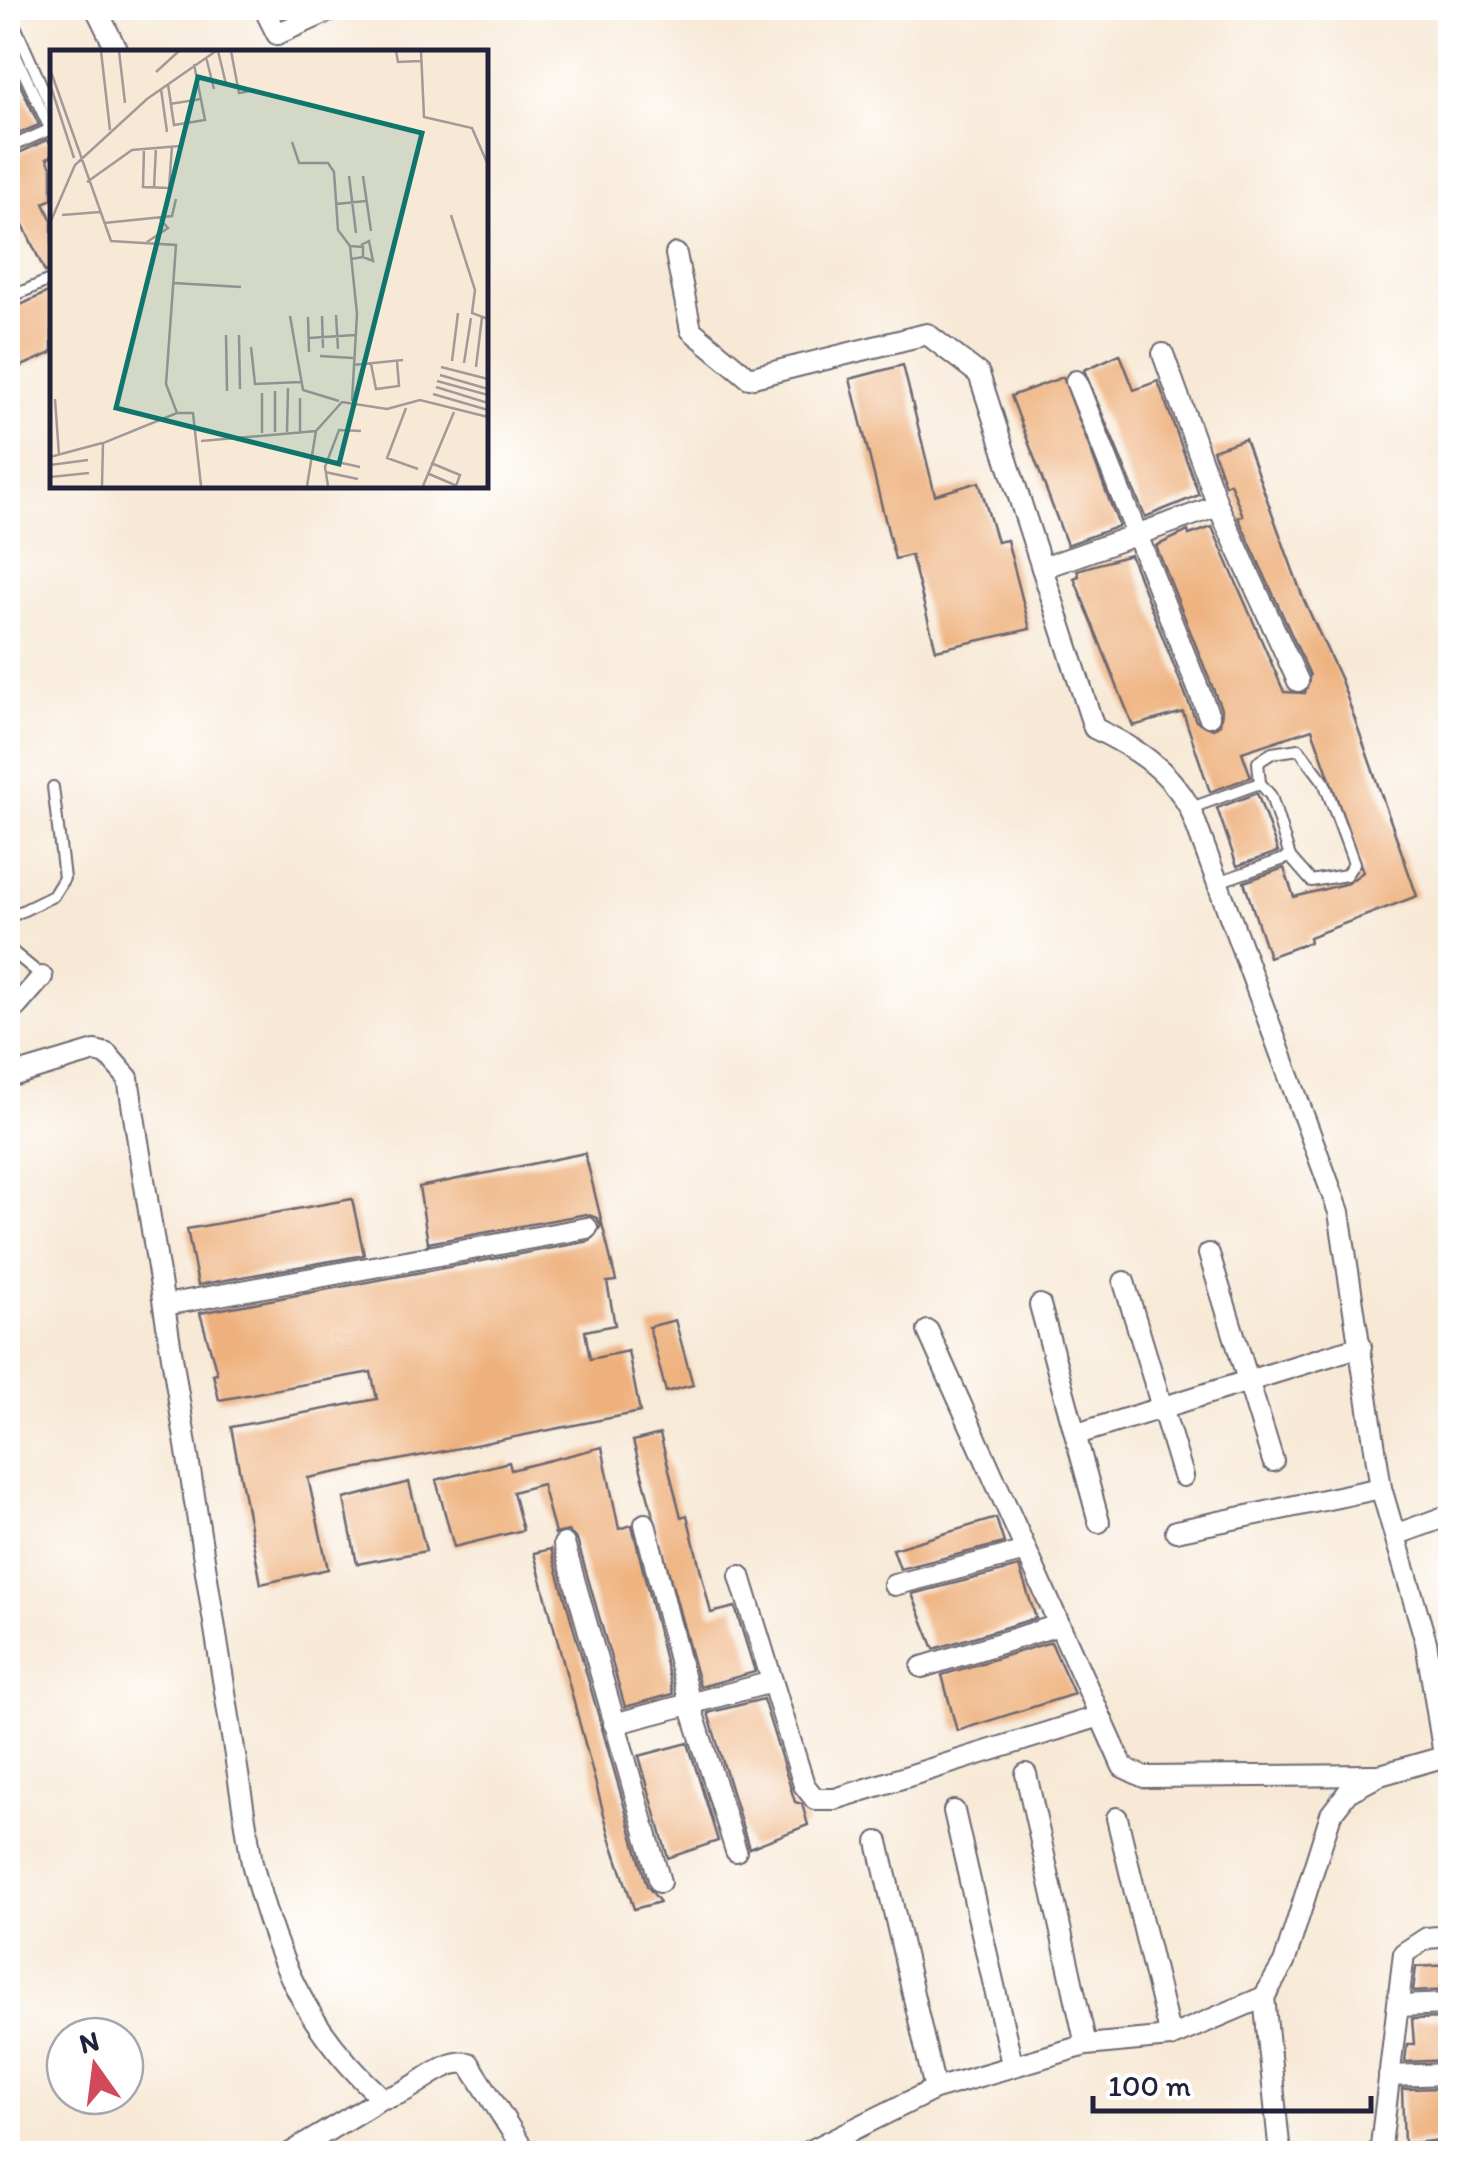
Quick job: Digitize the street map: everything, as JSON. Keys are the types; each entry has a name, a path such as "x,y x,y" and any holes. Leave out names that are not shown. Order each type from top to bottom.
{"street":[{"path":"96,8 116,49"},
{"path":"264,8 277,34 336,8"},
{"path":"676,254 692,330 749,378 927,334 979,374 1094,728 1150,760 1174,780 1190,808 1339,1212 1381,1488 1426,1642 1447,1755 1380,1775 1348,1792 1331,1814 1284,1962 1264,1997 1280,2154"},
{"path":"1163,354 1218,506 1298,681"},
{"path":"1076,382 1209,716"},
{"path":"1042,568 1218,506"},
{"path":"8,1016 42,977"},
{"path":"8,1077 95,1051 121,1066 131,1093 262,1900 298,1999 342,2061 382,2098"},
{"path":"165,1305 586,1228"},
{"path":"1208,1254 1273,1462"},
{"path":"1124,1282 1183,1476"},
{"path":"1040,1305 1098,1522"},
{"path":"928,1331 1116,1758 1144,1777 1380,1775"},
{"path":"1077,1434 1360,1346"},
{"path":"1176,1531 1381,1488"},
{"path":"1395,1535 1450,1515"},
{"path":"645,1524 690,1704 736,1851"},
{"path":"564,1544 660,1882"},
{"path":"894,1585 1026,1551"},
{"path":"740,1576 804,1786 816,1799 825,1800 1098,1717"},
{"path":"922,1667 1059,1625"},
{"path":"614,1724 772,1682"},
{"path":"1026,1774 1086,2045"},
{"path":"954,1811 1012,2064"},
{"path":"1117,1818 1170,2036"},
{"path":"878,1842 934,2089"},
{"path":"1380,2154 1404,1953 1427,1938 1450,1936"},
{"path":"804,2154 934,2089 1086,2045 1170,2036 1264,1997"},
{"path":"1398,2006 1450,2004"},
{"path":"290,2154 382,2098 402,2093 457,2061 469,2063 526,2154"},
{"path":"1389,2076 1450,2074"},
{"path":"1424,2154 1450,2153"}],"lane":[{"path":"8,10 50,104"},
{"path":"8,40 50,127"},
{"path":"8,148 50,132"},
{"path":"8,298 50,280"},
{"path":"1299,750 1324,782 1354,864 1346,875 1311,880 1290,857 1272,796 1260,783 1258,762 1272,753 1299,750"},
{"path":"1190,808 1260,783"},
{"path":"8,918 53,896 64,878 53,787"},
{"path":"1218,882 1290,857"},
{"path":"8,948 42,977"}],"building":[{"path":"8,59 39,125 15,135 8,119"},
{"path":"47,140 50,142 50,200 44,203 50,216 50,271 45,272 8,192 8,158"},
{"path":"50,291 50,354 8,372 8,311"},
{"path":"1120,354 1134,390 1158,381 1199,495 1145,517 1084,370"},
{"path":"903,365 935,495 979,482 997,542 1007,540 1030,629 936,650 911,555 895,559 850,379"},
{"path":"1063,377 1119,526 1067,545 1011,396"},
{"path":"1245,439 1303,598 1341,680 1417,896 1309,937 1310,942 1269,957 1244,882 1284,868 1294,897 1348,883 1363,872 1312,729 1242,752 1251,777 1210,792 1183,712 1133,726 1074,578 1079,576 1077,570 1130,555 1196,721 1213,729 1220,724 1222,711 1156,546 1188,531 1189,535 1212,527 1284,692 1305,693 1310,675 1238,517 1243,516 1230,483 1225,485 1213,450"},
{"path":"1257,793 1278,852 1237,866 1217,808"},
{"path":"585,1153 616,1281 607,1282 615,1325 585,1331 590,1359 628,1351 640,1412 308,1478 328,1569 261,1584 231,1427 377,1399 371,1372 219,1400 213,1374 217,1373 200,1313 590,1241 601,1226 597,1218 586,1214 428,1243 419,1187"},
{"path":"352,1199 364,1255 198,1285 187,1229"},
{"path":"675,1320 693,1385 666,1392 649,1327"},
{"path":"660,1434 681,1517 687,1515 711,1613 735,1607 755,1672 700,1687 633,1441"},
{"path":"602,1447 619,1529 632,1525 673,1694 625,1707 577,1540 568,1531 555,1534 542,1484 513,1492 523,1530 454,1547 436,1480 509,1462 511,1470"},
{"path":"409,1482 426,1551 357,1564 344,1499"},
{"path":"996,1518 1004,1543 900,1569 893,1549"},
{"path":"551,1549 647,1886 660,1902 634,1909 610,1837 534,1553"},
{"path":"1019,1567 1036,1618 934,1649 912,1594"},
{"path":"1051,1642 1074,1694 957,1731 942,1675"},
{"path":"763,1699 795,1802 802,1804 808,1825 749,1848 708,1713"},
{"path":"688,1743 718,1841 668,1858 639,1756"},
{"path":"1450,1965 1450,1990 1413,1992 1416,1967"},
{"path":"1450,2018 1450,2060 1405,2062 1407,2044 1414,2044 1412,2019"},
{"path":"1450,2088 1450,2139 1404,2144 1402,2089"}]}
